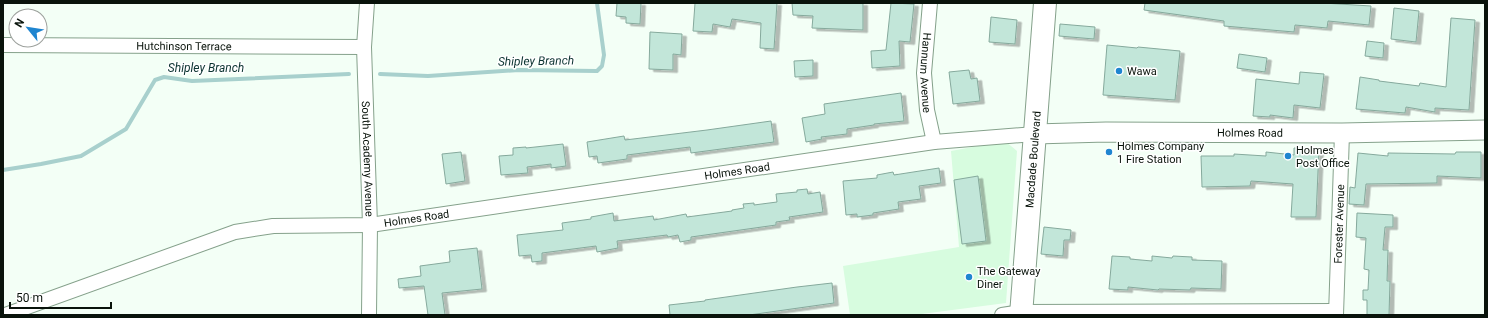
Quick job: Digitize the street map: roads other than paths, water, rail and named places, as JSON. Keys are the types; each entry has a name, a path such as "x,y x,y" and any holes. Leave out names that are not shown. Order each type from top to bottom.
{"main road":[{"name":"Macdade Boulevard","path":"1015,314 1035,134 1045,3"}],"street":[{"name":"South Academy Avenue","path":"368,3 364,47 370,224 369,315"},
{"name":"Hannum Avenue","path":"930,3 924,73 926,110 934,142"},
{"name":"Hutchinson Terrace","path":"3,45 364,47"},
{"name":"Holmes Road","path":"5,315 235,232 273,226 370,224 934,142 1035,134 1106,132 1342,133 1485,130"},
{"name":"Forester Avenue","path":"1336,313 1342,133"},
{"path":"1015,314 1336,313"}],"waterway":[{"name":"Shipley Branch","path":"380,74 428,76 519,70 597,71 602,66 604,55 597,3"},
{"name":"Shipley Branch","path":"3,170 81,156 126,129 155,80 164,77 192,81 349,74"}],"place":[{"name":"Wawa","path":"1119,71"},
{"name":"Holmes Company 1 Fire Station","path":"1109,152"},
{"name":"Holmes Post Office","path":"1288,156"},
{"name":"The Gateway Diner","path":"969,277"}]}
